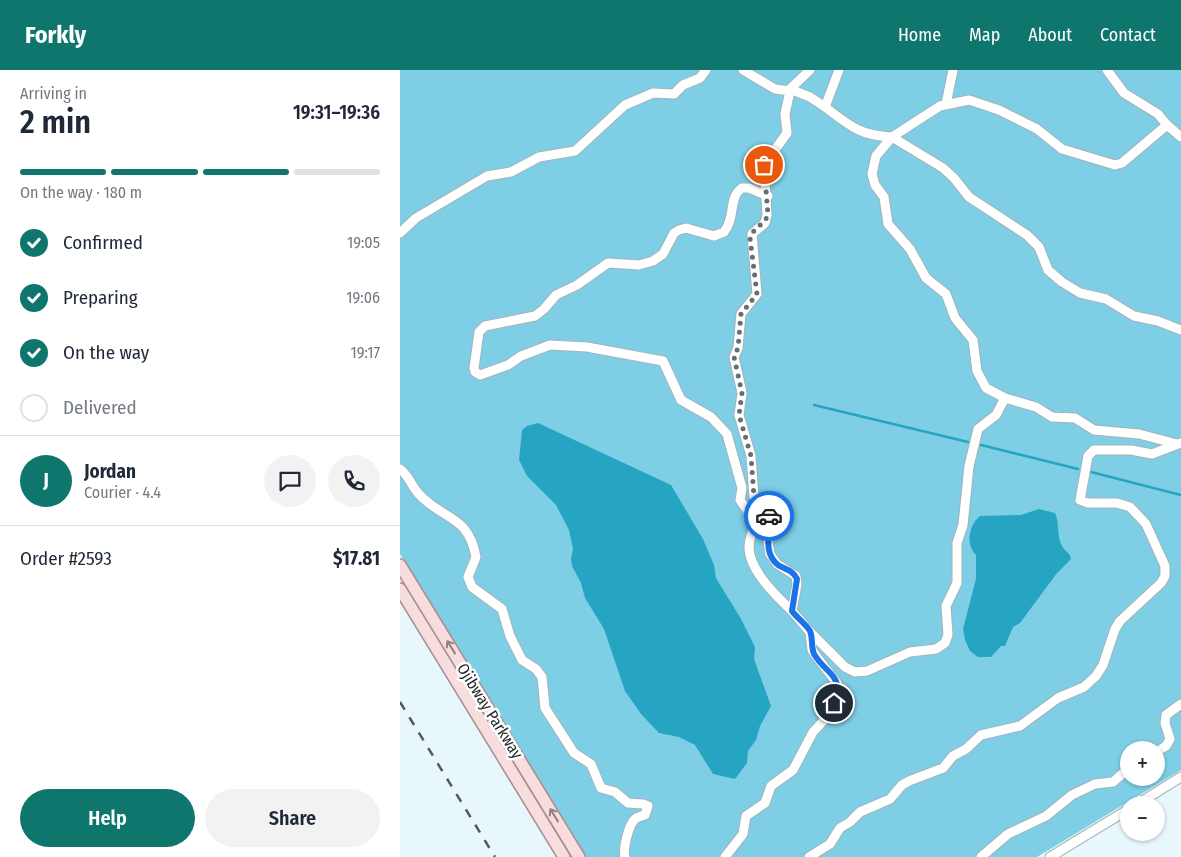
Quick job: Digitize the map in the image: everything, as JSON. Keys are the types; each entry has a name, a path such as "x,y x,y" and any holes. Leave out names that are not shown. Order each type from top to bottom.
{"main road":[{"name":"Ojibway Parkway","path":"400,565 580,857"},
{"name":"Ojibway Parkway","path":"400,589 564,857"}],"street":[{"path":"400,232 416,218 487,176 511,172 539,157 575,152 625,105 653,94 674,94 684,85 700,78 706,70"},
{"path":"743,70 775,89 789,90 824,107 858,131 876,137 892,137 943,168 959,183 969,198 1027,235 1039,247 1048,270 1062,282 1080,293 1106,299 1134,316 1158,321 1181,330"},
{"path":"792,611 797,579 793,572 777,564 770,554 768,542 769,516 754,497 751,456 739,415 742,393 734,357 738,348 741,314 757,294 750,238 754,230 765,223 768,215 768,196 764,165 787,133 785,114 789,90 810,70"},
{"path":"824,107 839,70"},
{"path":"1107,70 1124,93 1158,114 1181,137"},
{"path":"951,74 952,86 960,97 999,110 1037,129 1062,149 1087,155 1107,164 1122,163 1167,125"},
{"path":"946,104 951,74"},
{"path":"970,100 946,104 892,137 876,156 872,174 875,185 884,198 888,224 910,249 926,278 946,294 955,318 973,340 980,380 986,388 1005,398 1036,407 1052,417 1075,418 1094,430 1138,434 1179,443"},
{"path":"768,196 749,188 742,188 734,199 731,223 721,234 714,236 686,228 679,230 674,233 663,254 653,261 639,264 608,264 577,285 556,295 535,316 485,326 479,332 475,372 480,375 508,365 521,356 555,345 587,347 663,361 681,400 712,417 727,434 742,488 740,500 754,520 750,538 750,554 757,570 774,593 812,635 845,667 855,672 868,671 907,653 936,649 945,643 948,635 946,606 957,583 957,543 962,527 969,466 978,428 996,416 1005,398"},
{"path":"809,857 830,844 840,828 850,822 860,812 890,799 902,785 909,781 943,768 954,756 966,749 981,735 1020,726 1058,698 1084,687 1096,676 1103,665 1115,629 1161,583 1165,570 1162,558 1146,524 1130,507 1117,503 1088,503 1080,500 1088,456 1094,450 1108,449 1131,450 1152,454 1179,443"},
{"path":"400,469 408,476 420,495 466,530 476,557 468,577 469,582 485,598 497,603 502,609 509,632 522,660 536,669 542,677 545,708 574,752 591,764 598,785 615,792 628,803 648,806 645,815 634,820 632,824 623,848 626,857"},
{"path":"725,857 743,834 746,816 765,802 771,786 792,770 804,753 813,732 831,710 838,686 835,678 816,656 812,635"},
{"path":"1165,747 1170,739 1165,723 1166,715 1181,704"},
{"path":"981,857 1008,834 1046,816 1072,795 1096,784 1113,782 1120,776"},
{"path":"1150,796 1181,777"},
{"path":"1050,857 1120,814"}],"shaded area":[{"path":"400,70 1181,70 1181,770 1165,780 1165,741 1120,741 1120,786 1155,786 1138,796 1120,796 1120,807 1037,857 585,857 400,554"},
{"path":"538,423 671,485 703,539 714,565 716,578 741,619 755,647 754,659 771,706 760,726 756,740 748,751 747,763 735,779 713,774 695,745 679,737 659,733 641,714 625,691 604,629 585,598 581,583 572,566 573,549 569,530 556,505 527,476 519,460 522,430 527,426"},
{"path":"1039,509 1055,513 1060,542 1071,559 1057,573 1020,623 1013,627 1005,646 1001,646 991,657 978,657 970,651 963,629 976,579 976,555 970,546 973,524 980,516 1021,515"}],"waterway":[{"path":"814,405 968,442"},
{"path":"981,445 1078,469"},
{"path":"1091,472 1181,495"}],"railway":[{"path":"400,702 495,857"}],"way so far":[{"path":"764,165 768,196 768,215 765,223 754,230 750,238 757,294 743,309 741,314 738,348 734,357 742,393 739,415 748,442 753,466 754,497 769,516"}],"route":[{"path":"769,516 768,542 770,554 777,564 793,572 797,579 792,611 810,632 812,650 835,678 838,690 834,703"}]}
